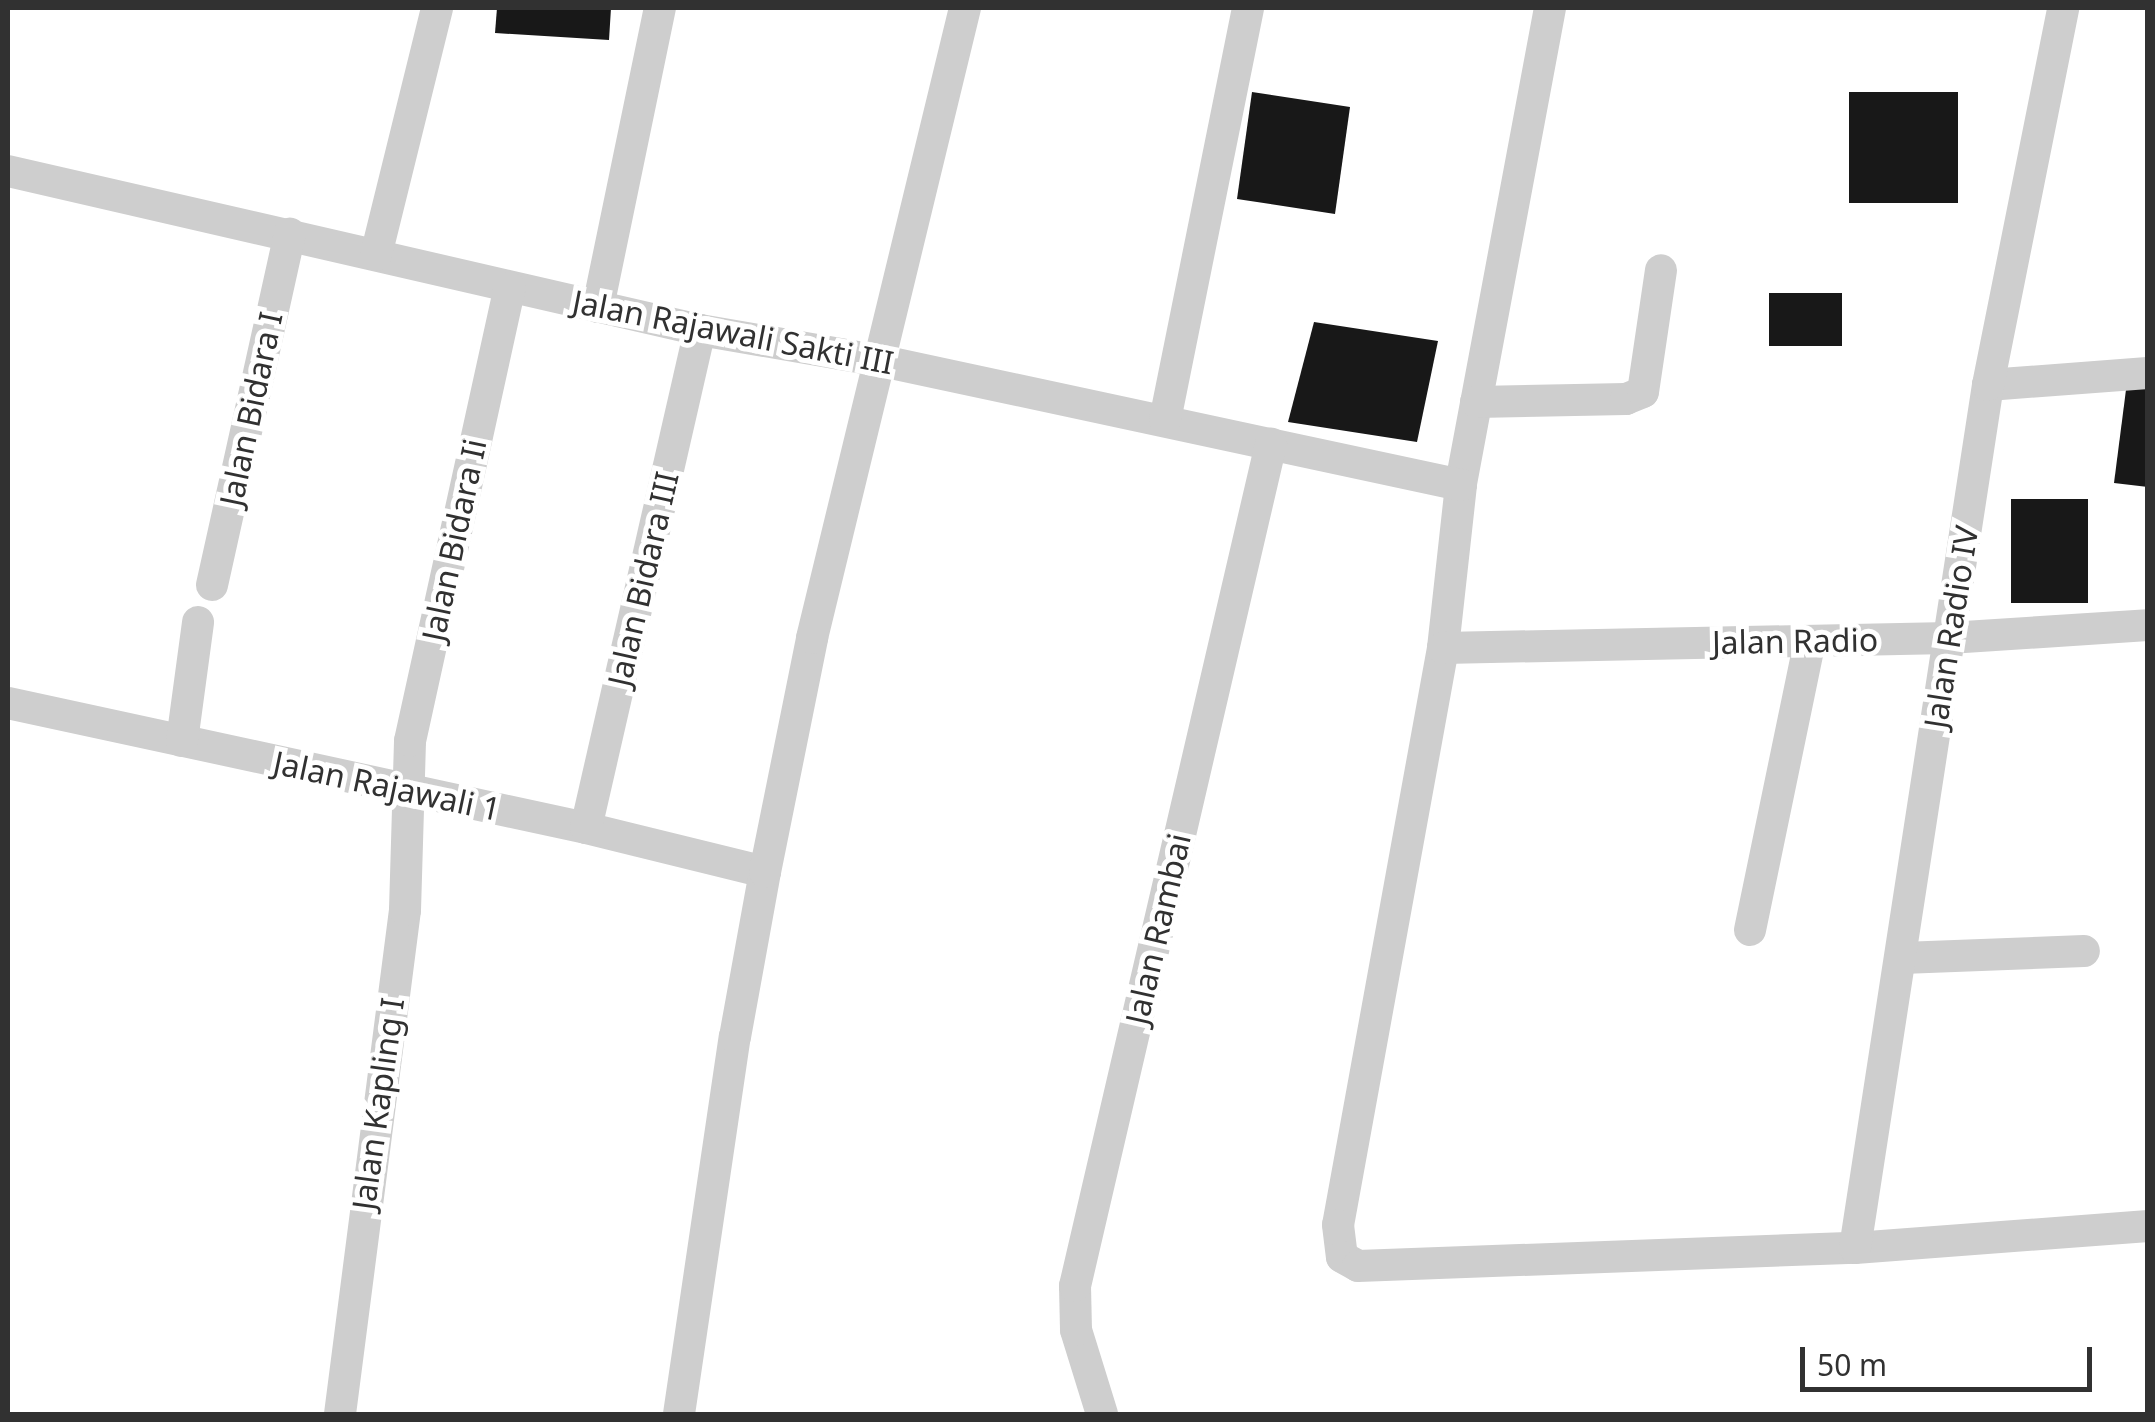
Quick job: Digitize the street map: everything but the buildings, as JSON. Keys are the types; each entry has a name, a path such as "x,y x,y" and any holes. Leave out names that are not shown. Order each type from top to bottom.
{"street":[{"path":"376,255 437,8"},
{"path":"598,307 660,8"},
{"path":"679,1414 735,1037 812,638 882,361 964,8"},
{"path":"1165,420 1248,8"},
{"path":"1550,8 1461,484 1443,648 1338,1225 1342,1256 1358,1266 1855,1248 2148,1226"},
{"name":"Jalan Radio IV","path":"1855,1248 1988,385 2063,8"},
{"name":"Jalan Rajawali Sakti III","path":"8,171 700,330 882,361 1461,484"},
{"name":"Jalan Bidara I","path":"212,585 290,234"},
{"path":"1476,402 1626,399 1643,392 1661,270"},
{"name":"Jalan Bidara Ii","path":"409,793 410,740 510,288"},
{"name":"Jalan Bidara III","path":"586,828 700,330"},
{"path":"1988,385 2148,372"},
{"name":"Jalan Rambai","path":"1102,1414 1076,1330 1076,1286 1271,444"},
{"path":"182,741 198,622"},
{"name":"Jalan Radio","path":"1443,648 1949,638 2148,625"},
{"path":"1750,930 1810,642"},
{"name":"Jalan Rajawali 1","path":"8,703 409,793 586,828 765,872"},
{"name":"Jalan Kapling I","path":"340,1414 405,910 409,793"},
{"path":"1902,958 2084,951"}]}
